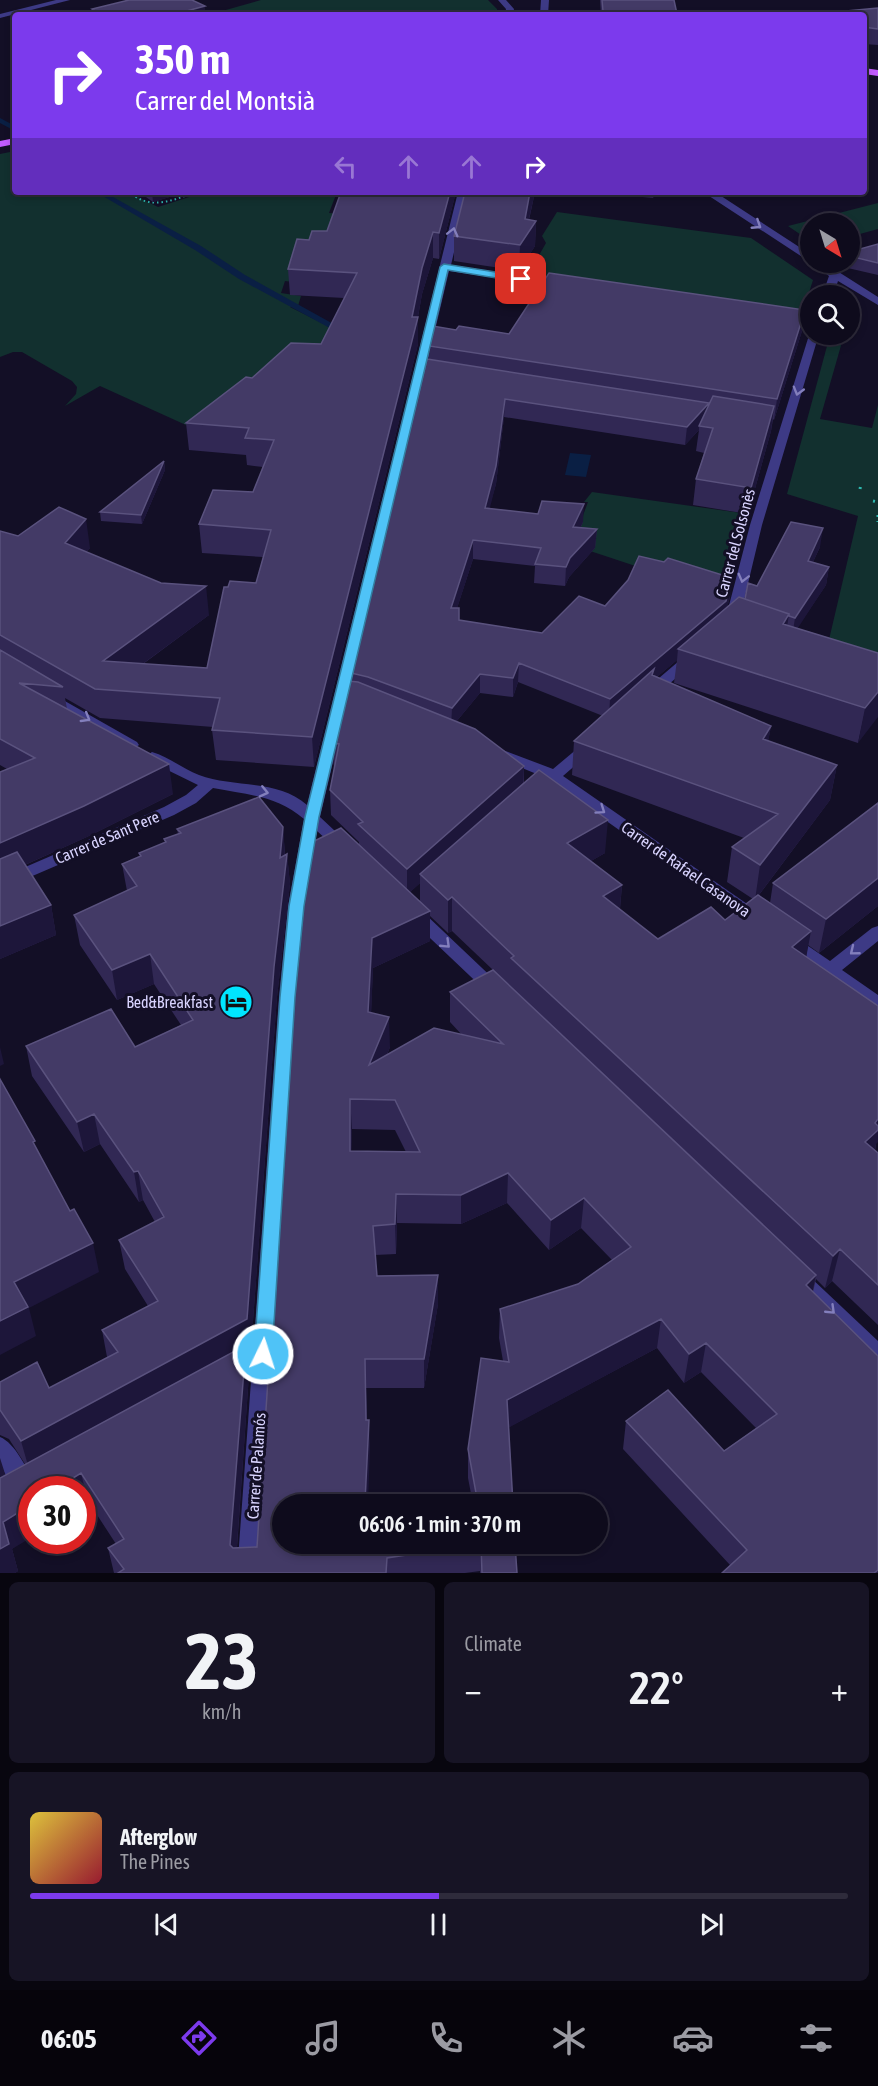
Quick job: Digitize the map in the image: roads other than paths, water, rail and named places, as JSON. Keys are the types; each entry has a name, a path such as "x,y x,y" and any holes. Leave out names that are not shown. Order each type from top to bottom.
{"street":[{"path":"16,12 66,0"},
{"path":"502,0 510,9 510,12"},
{"name":"Carrer de Palamós","path":"248,1573 287,997 296,906 312,817 346,698 427,370 444,267 462,195"},
{"path":"713,195 800,252"},
{"path":"444,267 569,286"},
{"path":"827,273 833,278 877,297"},
{"path":"831,285 833,278"},
{"path":"778,319 800,323"},
{"name":"Carrer del Solsonès","path":"732,627 781,427 810,345"},
{"path":"642,700 705,646"},
{"path":"39,690 196,780 273,794 295,803 355,858"},
{"path":"527,800 598,738"},
{"name":"Carrer de Rafael Casanova","path":"480,746 543,770 878,1004"},
{"name":"Carrer de Sant Pere","path":"0,884 169,811 190,799 210,783"},
{"path":"411,903 510,1004"},
{"path":"830,970 878,932"},
{"path":"792,1273 878,1354"},
{"path":"242,1366 263,1354"},
{"path":"0,1448 17,1489 45,1474"}],"water":[{"path":"570,453 591,455 586,477 565,475"}],"waterway":[{"path":"0,120 12,127"},
{"path":"104,195 198,248 242,277 342,331"}],"place":[{"name":"Bed&Breakfast","path":"236,1002"}]}
